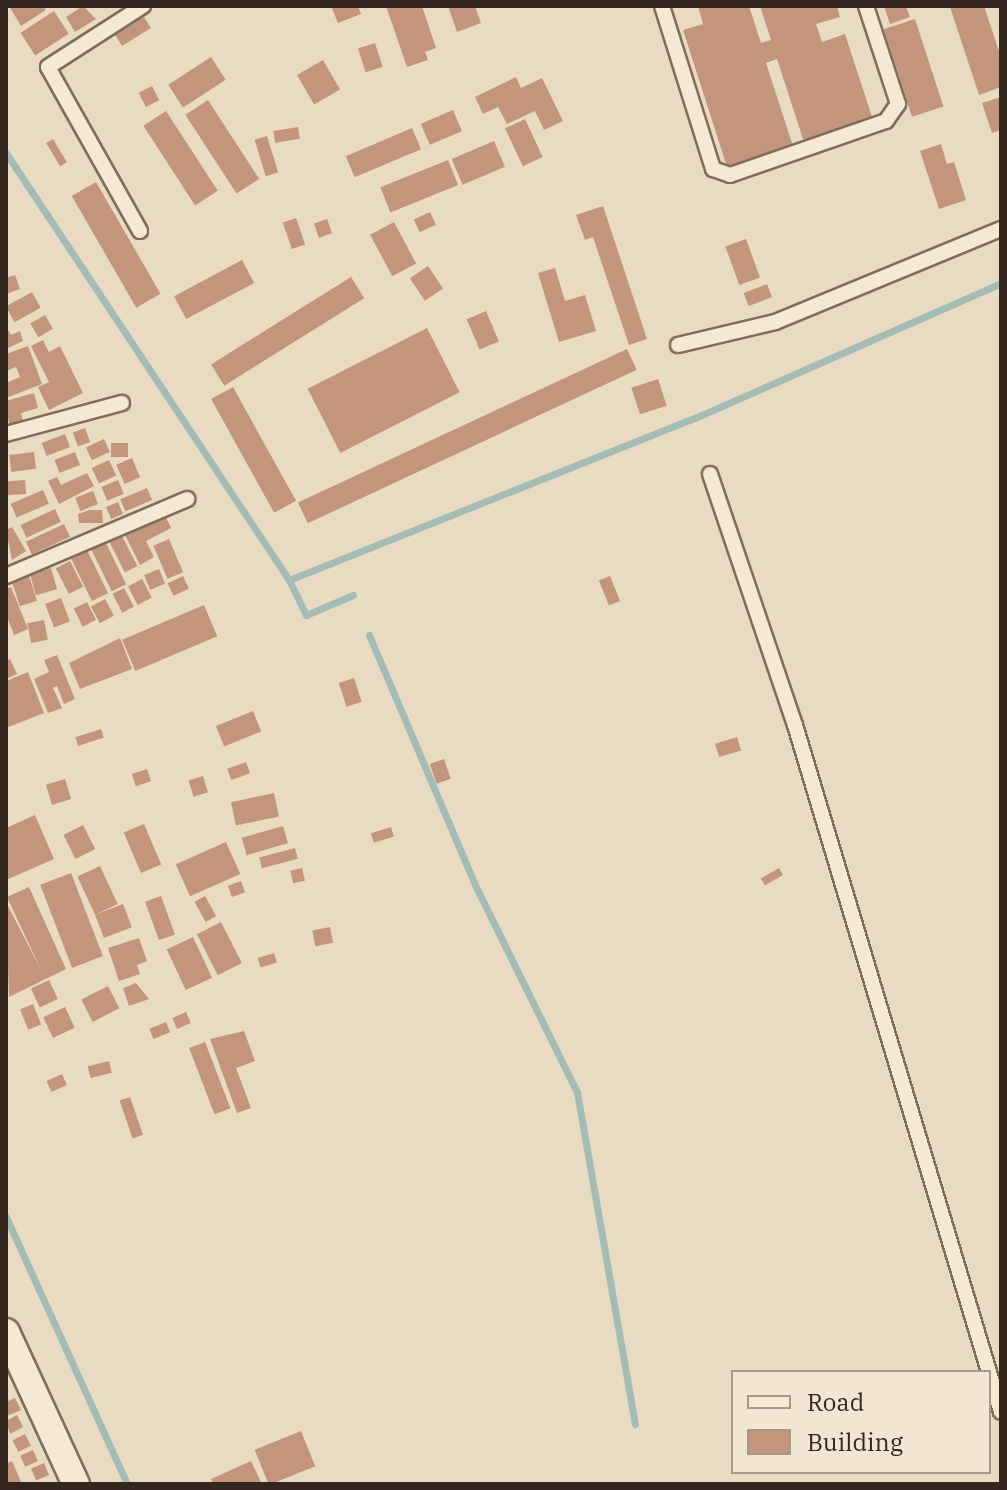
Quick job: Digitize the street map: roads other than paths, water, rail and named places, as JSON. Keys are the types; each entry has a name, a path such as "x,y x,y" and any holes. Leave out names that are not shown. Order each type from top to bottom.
{"street":[{"path":"6,1332 76,1484"}],"lane":[{"path":"140,231 48,67 143,6"},
{"path":"662,6 713,169 730,175 886,121 898,104 866,6"},
{"path":"678,345 775,322 1001,229"},
{"path":"6,434 122,403"},
{"path":"710,474 795,725 988,1370"},
{"path":"6,576 187,499"},
{"path":"991,1379 1001,1412"}],"waterway":[{"path":"6,153 289,580 306,615 353,595"},
{"path":"289,580 695,418 1001,283"},
{"path":"369,635 477,889 577,1092 635,1424"},
{"path":"6,1217 127,1484"}]}
